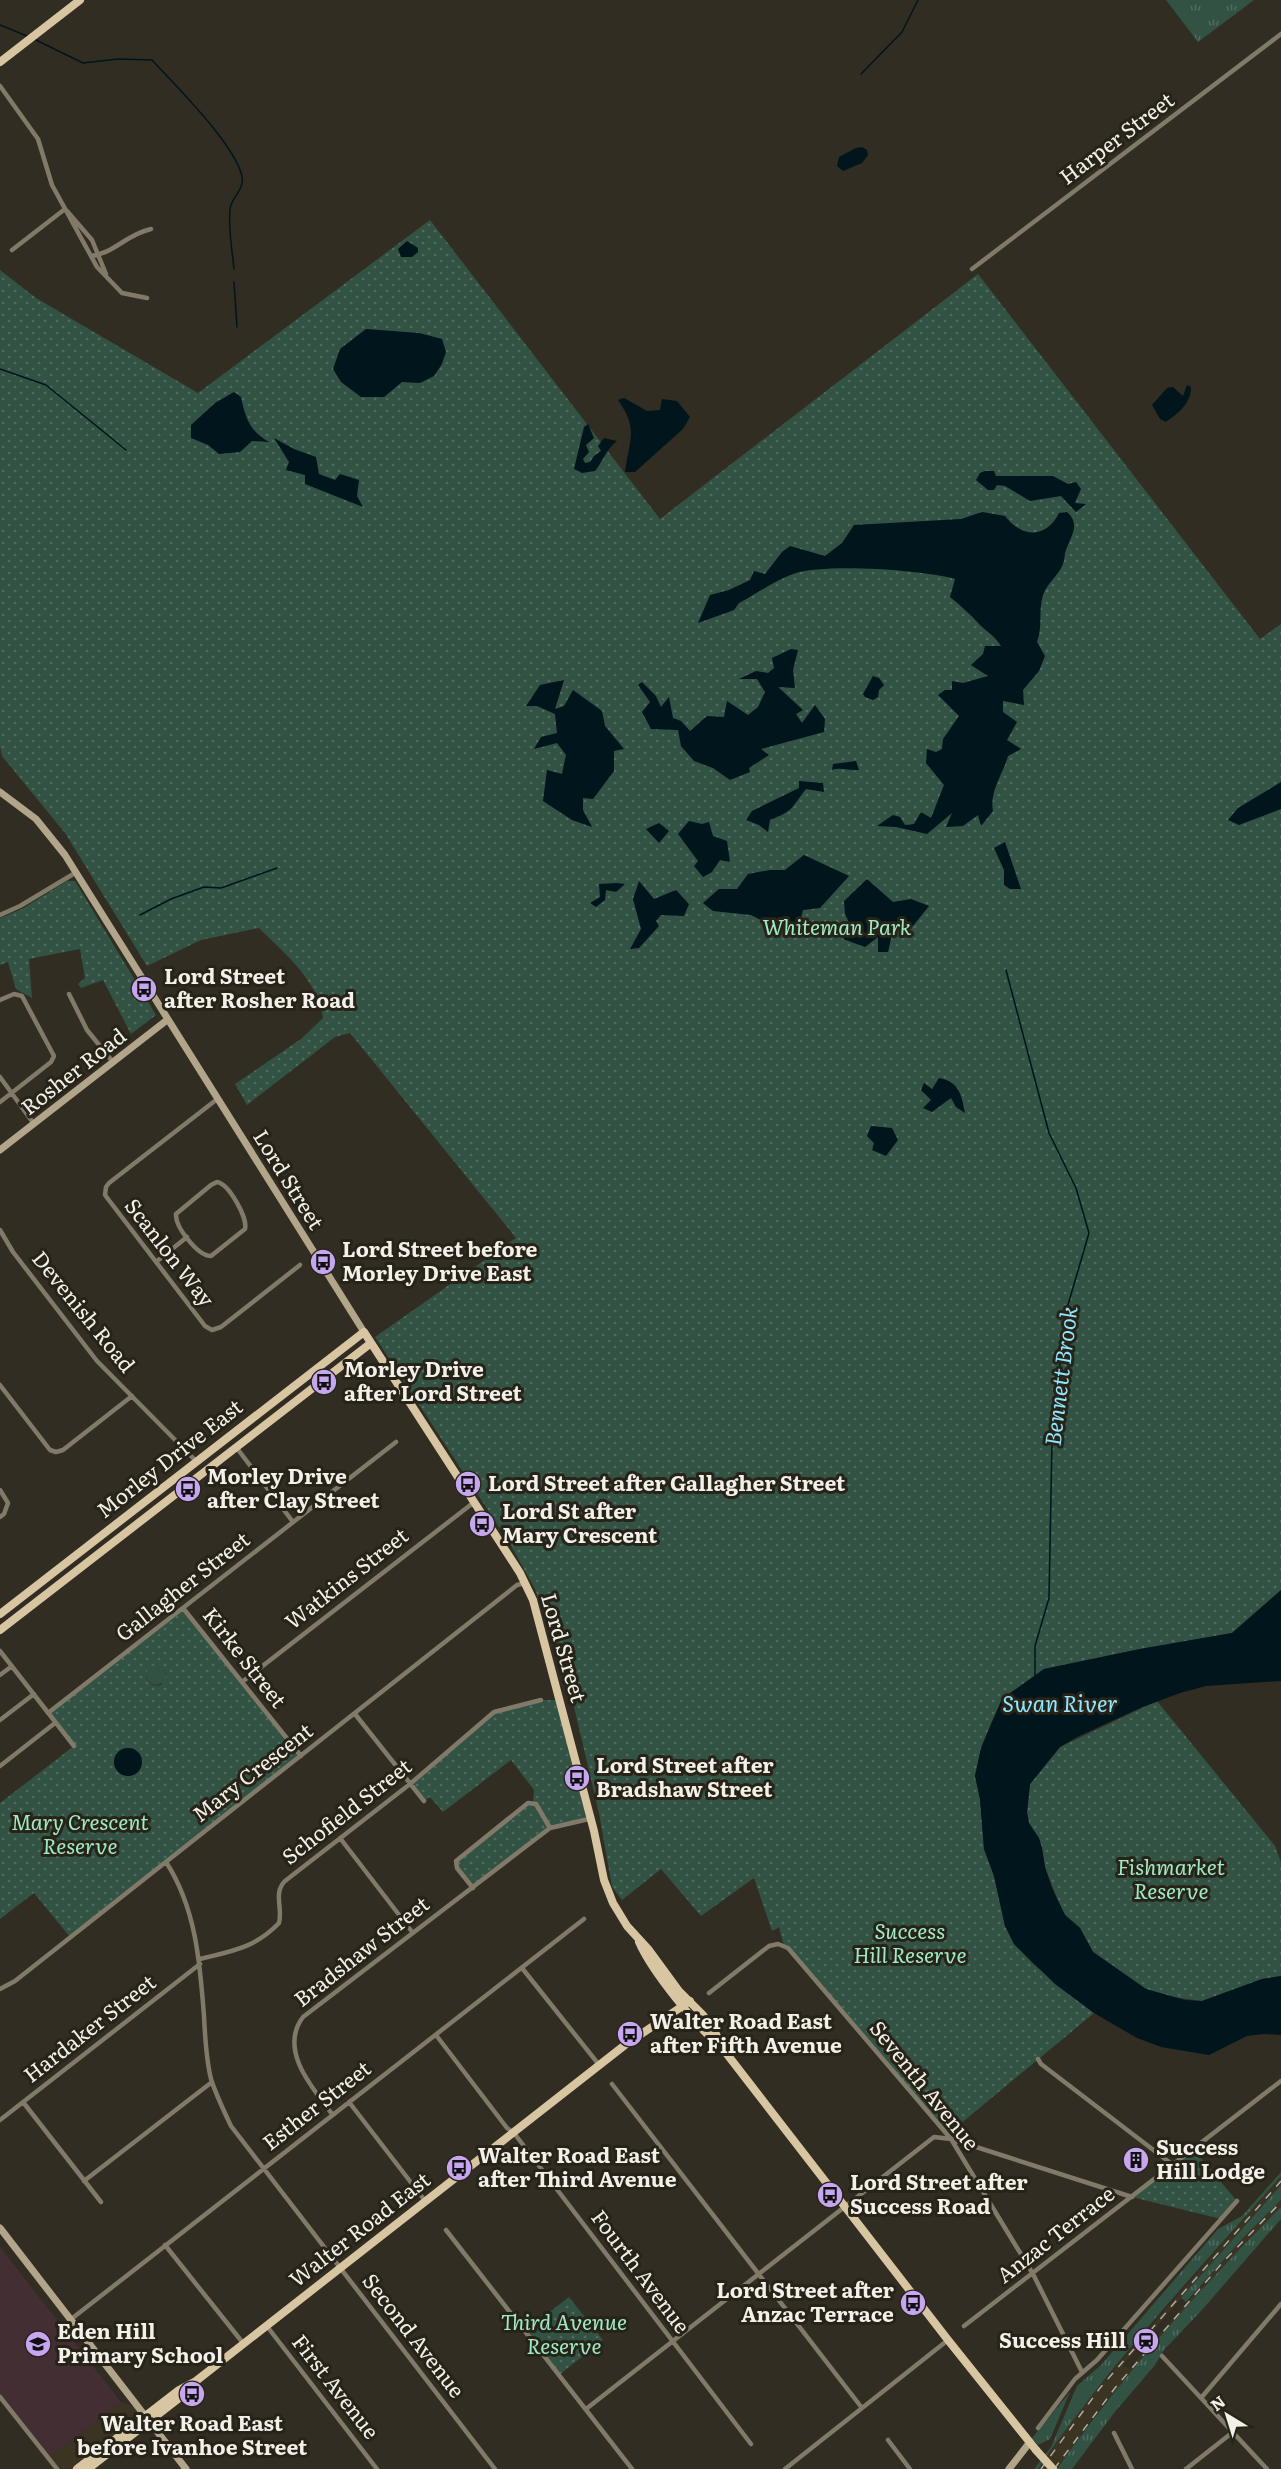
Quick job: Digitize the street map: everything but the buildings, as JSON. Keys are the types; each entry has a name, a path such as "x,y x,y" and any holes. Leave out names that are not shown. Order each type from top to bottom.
{"main road":[{"path":"0,62 80,0"},
{"name":"Lord Street","path":"0,792 42,825 56,843 370,1343 525,1583 540,1620 589,1819 613,1904 638,1940 649,1950 679,1991 707,2036 723,2049 948,2340 1053,2469"},
{"name":"Rosher Road","path":"0,1150 167,1020"},
{"name":"Morley Drive East","path":"0,1614 364,1332"},
{"name":"Morley Drive East","path":"0,1630 370,1343"},
{"name":"Walter Road East","path":"88,2469 179,2390 196,2381 647,2029 687,2004"},
{"path":"0,2228 186,2469"},
{"name":"Walter Road East","path":"77,2469 147,2420"},
{"path":"1009,2469 1030,2442"}],"street":[{"name":"Harper Street","path":"972,269 1281,34"},
{"path":"0,86 38,139 52,185 91,256 122,293 147,298"},
{"path":"12,250 65,209"},
{"path":"65,209 92,240 107,277"},
{"path":"91,256 105,254 135,233 150,229"},
{"path":"0,915 20,906 75,873"},
{"path":"0,999 14,994 22,996 54,1056 51,1062 0,1102"},
{"path":"69,994 87,1030 113,1062"},
{"path":"0,1077 10,1094 34,1124"},
{"name":"Scanlon Way","path":"216,1100 106,1187 104,1192 107,1200 205,1326 212,1330 221,1327 300,1265"},
{"path":"222,1183 245,1218 245,1229 211,1256 203,1255 188,1237 176,1220 179,1210 211,1185 222,1183"},
{"name":"Devenish Road","path":"0,1230 13,1252 97,1361 196,1461"},
{"path":"156,1263 188,1237"},
{"path":"0,1385 50,1450 57,1452 63,1450 132,1396"},
{"name":"Gallagher Street","path":"48,1713 396,1442"},
{"path":"236,1447 293,1522"},
{"path":"0,1490 8,1503 0,1517"},
{"name":"Watkins Street","path":"242,1682 473,1503"},
{"name":"Mary Crescent","path":"0,1989 15,1981 517,1586 525,1583"},
{"name":"Kirke Street","path":"183,1608 301,1756"},
{"path":"0,1651 74,1746"},
{"path":"0,1675 12,1666"},
{"path":"0,1720 33,1694"},
{"name":"Schofield Street","path":"200,1962 246,1948 276,1927 281,1918 279,1895 282,1885 410,1784 494,1712 541,1700"},
{"path":"355,1714 424,1801"},
{"path":"0,1766 56,1723"},
{"path":"473,1888 457,1868 456,1861 528,1803 536,1804 550,1828"},
{"name":"Bradshaw Street","path":"333,2115 301,2067 293,2038 296,2026 303,2017 550,1828 589,1819"},
{"path":"340,1838 413,1933"},
{"name":"Second Avenue","path":"166,1862 177,1881 188,1910 200,1962 205,2040 212,2082 231,2126 495,2469"},
{"name":"Esther Street","path":"70,2320 584,1919"},
{"name":"Seventh Avenue","path":"709,1993 769,1946 778,1944 784,1946 951,2139 1033,2274 1083,2372"},
{"name":"Hardaker Street","path":"0,2120 200,1962"},
{"path":"522,1968 600,2066"},
{"name":"Fourth Avenue","path":"436,2035 507,2128 514,2133 751,2444"},
{"path":"1038,2060 1173,2165"},
{"name":"Anzac Terrace","path":"964,2326 1281,2081"},
{"path":"84,2181 212,2082"},
{"path":"612,2084 862,2408"},
{"path":"23,2102 101,2202"},
{"path":"349,2102 426,2202"},
{"path":"586,2409 934,2137 951,2139 1132,2197"},
{"path":"1038,2428 1083,2372 1097,2360 1237,2201"},
{"path":"446,2230 632,2469"},
{"path":"165,2245 243,2343"},
{"path":"1201,2398 1281,2304"},
{"name":"First Avenue","path":"266,2325 377,2469"},
{"path":"785,2469 948,2340"},
{"path":"1162,2356 1267,2469"},
{"path":"0,2397 57,2469"},
{"path":"1186,2469 1233,2432"},
{"path":"1114,2433 1132,2469"},
{"path":"888,2440 910,2469"}],"shaded area":[{"path":"1281,2176 1281,2185 1123,2365 1129,2369 1242,2239 1281,2200 1281,2207 1222,2267 1131,2372 1093,2418 1057,2469 1038,2469 1086,2402"},
{"name":"Eden Hill Primary School","path":"0,2247 121,2402 48,2458 0,2397"},
{"path":"121,2402 137,2407 145,2417 77,2469 57,2469 48,2458"}],"green space":[{"path":"1166,0 1254,0 1198,42"},
{"name":"Whiteman Park","path":"430,220 660,519 978,274 1260,639 1281,624 1281,1590 1232,1633 1044,1669 1002,1699 981,1748 975,1776 980,1799 984,1849 994,1876 1005,1926 1014,1944 1033,1964 1094,2013 947,2135 784,1946 779,1927 772,1931 754,1878 701,1916 661,1869 622,1900 612,1887 599,1813 566,1673 535,1589 510,1544 375,1337 516,1238 350,1033 335,1037 247,1105 235,1084 301,1039 323,1018 315,992 299,968 259,928 201,940 147,966 65,833 2,756 0,747 0,270 36,298 198,393"},
{"path":"67,881 75,881 156,1015 131,1034 103,980 81,988 78,984 85,978 80,949 29,959 32,998 16,989 8,962 0,965 0,918 22,909"},
{"name":"Mary Crescent Reserve","path":"183,1608 301,1756 70,1937 34,1893 0,1919 0,1803 74,1746 48,1713","holes":["162,1667 166,1673 161,1685 156,1686 150,1683 146,1677 149,1668","132,1748 140,1754 131,1776 118,1772 114,1764 116,1755"]},
{"path":"152,1665 160,1665 166,1671 166,1679 160,1685 152,1685 146,1679 146,1671"},
{"path":"541,1700 560,1700 589,1819 550,1829 473,1888 457,1868 456,1861 533,1802 534,1790 511,1760 443,1812 430,1797 424,1801 410,1784 494,1712"},
{"name":"Fishmarket Reserve","path":"1157,1701 1275,1846 1281,1862 1281,1976 1262,1979 1202,2001 1165,1996 1146,1989 1093,1952 1080,1928 1065,1915 1058,1901 1045,1867 1042,1848 1029,1823 1027,1812 1030,1784 1060,1747"},
{"path":"1193,2149 1237,2201 1221,2219 1132,2197"},
{"path":"1281,2172 1281,2176 1124,2355 1065,2430 1038,2469 1034,2469 1051,2447 1077,2386 1101,2365 1218,2229 1242,2216"},
{"path":"1281,2185 1281,2200 1242,2239 1186,2302 1181,2298"},
{"path":"1281,2207 1281,2219 1164,2350 1155,2365 1114,2413 1072,2469 1057,2469 1108,2400 1163,2333"},
{"name":"Third Avenue Reserve","path":"569,2297 603,2340 559,2375 525,2331"},
{"path":"1070,2392 1050,2439 1038,2445 1032,2438"}],"water":[{"path":"862,147 867,150 868,155 862,163 843,171 837,166 839,157"},
{"path":"407,241 418,248 418,252 412,257 401,257 398,249"},
{"path":"366,329 419,333 442,339 446,352 442,364 434,376 420,383 402,382 384,397 361,397 341,382 333,369 340,349"},
{"path":"1187,385 1191,387 1190,393 1183,408 1166,422 1160,419 1152,405 1167,388 1173,387 1183,396"},
{"path":"234,392 241,397 244,411 253,429 269,442 252,441 240,452 219,454 208,445 191,438 191,425 215,403"},
{"path":"624,398 647,411 660,410 662,399 677,401 690,417 683,429 635,472 625,472 631,435 629,419 618,400"},
{"path":"588,424 594,438 586,445 589,452 583,459 585,463 590,462 601,451 598,446 604,438 617,441 595,471 582,473 574,469 584,427"},
{"path":"274,438 316,457 319,474 335,480 340,474 359,480 357,496 363,507 305,484 305,475 286,470 289,462"},
{"path":"994,471 996,476 1053,476 1068,484 1076,482 1081,489 1075,503 1086,504 1076,512 1061,496 1030,501 1005,486 997,485 994,490 988,490 976,480 980,473"},
{"path":"982,512 1005,516 1026,532 1041,531 1054,521 1059,513 1067,512 1074,526 1063,564 1045,591 1042,601 1037,642 1045,656 1039,671 1023,690 1024,705 1003,701 1003,712 1017,722 1007,740 1021,749 1008,756 993,797 993,811 981,826 978,815 963,826 946,827 952,813 927,834 896,827 877,826 893,815 900,817 905,825 914,824 921,812 931,818 944,785 926,763 927,749 936,752 942,749 943,739 959,716 938,695 945,690 952,690 952,681 963,683 988,676 971,665 983,654 985,646 1001,646 950,597 955,579 874,569 808,571 786,577 739,603 734,610 698,623 710,595 729,590 750,580 754,571 765,574 782,552 790,546 825,556 842,543 854,525 961,519"},
{"path":"791,649 798,650 793,670 795,688 778,687 803,710 796,714 802,723 815,705 825,719 824,732 761,749 769,755 749,768 750,772 730,780 713,768 694,761 681,746 678,730 651,729 642,712 650,702 638,685 642,682 656,696 661,707 669,697 673,718 681,721 690,731 707,716 724,717 727,701 748,715 758,707 765,692 757,679 739,679 756,671 768,673 774,668 772,658"},
{"path":"873,676 879,678 884,685 879,690 878,697 873,700 863,694"},
{"path":"564,680 555,709 564,706 573,690 602,711 605,726 624,749 614,751 614,771 593,799 583,798 583,810 592,827 572,820 543,801 547,770 562,774 566,755 557,743 534,749 541,737 557,733 555,714 537,706 526,706 540,685"},
{"path":"856,761 859,770 832,770 833,764"},
{"path":"799,781 823,783 824,792 806,789 788,811 770,820 768,832 759,825 746,820 752,811 799,788"},
{"path":"1281,782 1281,809 1239,825 1228,820 1238,808"},
{"path":"689,821 702,824 709,822 713,836 727,841 730,862 720,860 712,872 703,877 694,866 698,861 678,834"},
{"path":"659,823 669,831 659,843 646,829"},
{"path":"1005,842 1021,889 1010,889 1004,885 1004,870 994,848"},
{"path":"804,855 849,876 820,908 803,910 799,925 771,925 751,915 713,911 703,903 719,889 737,889 748,874 785,870"},
{"path":"867,879 893,902 911,899 929,906 913,926 893,930 888,952 878,952 878,937 865,947 843,939 852,929 845,914 844,901"},
{"path":"639,881 654,899 676,890 689,904 684,916 661,915 656,921 659,926 639,948 630,949 641,929 633,899"},
{"path":"599,884 625,884 616,892 606,890 605,900 596,907 590,903 600,897"},
{"path":"939,1078 951,1082 958,1090 965,1113 956,1107 951,1098 932,1112 923,1108 931,1100 921,1090 924,1083 932,1089"},
{"path":"871,1126 892,1128 898,1140 886,1156 872,1150 874,1143 867,1136"},
{"name":"Swan River","path":"1281,1590 1281,1681 1206,1686 1140,1708 1060,1747 1030,1784 1027,1812 1029,1823 1039,1838 1052,1888 1065,1915 1080,1928 1093,1952 1146,1989 1185,2000 1202,2001 1262,1979 1281,1976 1281,2035 1247,2036 1209,2055 1161,2047 1137,2038 1094,2013 1055,1984 1014,1944 1005,1926 994,1876 984,1849 980,1799 975,1776 981,1748 1002,1699 1044,1669 1232,1633"},
{"path":"128,1748 138,1752 142,1762 138,1772 128,1776 118,1772 114,1762 118,1752"}],"waterway":[{"path":"861,74 902,32 918,0"},
{"path":"0,25 27,36"},
{"path":"34,39 83,63 118,59 152,60 203,115 228,147 242,176 242,185 230,209 234,269"},
{"path":"234,282 237,327"},
{"name":"Bennett Brook","path":"0,369 46,385 126,450"},
{"path":"140,915 171,899 204,887 221,888 277,868"},
{"name":"Bennett Brook","path":"1006,970 1049,1133 1076,1188 1089,1233 1065,1315 1052,1442 1049,1598 1035,1646 1035,1675"}],"railway":[{"path":"1041,2469 1100,2388 1281,2181"},
{"path":"1054,2469 1115,2388 1223,2262 1281,2202"}],"place":[{"name":"Lord Street after Rosher Road","path":"144,989"},
{"name":"Lord Street before Morley Drive East","path":"323,1262"},
{"name":"Morley Drive after Lord Street","path":"324,1382"},
{"name":"Lord Street after Gallagher Street","path":"468,1484"},
{"name":"Morley Drive after Clay Street","path":"188,1489"},
{"name":"Lord St after Mary Crescent","path":"482,1524"},
{"name":"Lord Street after Bradshaw Street","path":"577,1778"},
{"name":"Walter Road East after Fifth Avenue","path":"630,2034"},
{"name":"Success Hill Lodge","path":"1136,2160"},
{"name":"Walter Road East after Third Avenue","path":"459,2168"},
{"name":"Lord Street after Success Road","path":"830,2195"},
{"name":"Lord Street after Anzac Terrace","path":"913,2303"},
{"name":"Success Hill","path":"1146,2341"},
{"name":"Eden Hill Primary School","path":"38,2344"},
{"name":"Walter Road East before Ivanhoe Street","path":"192,2394"}],"park label":[{"name":"Success Hill Reserve","path":"910,1944"}]}
